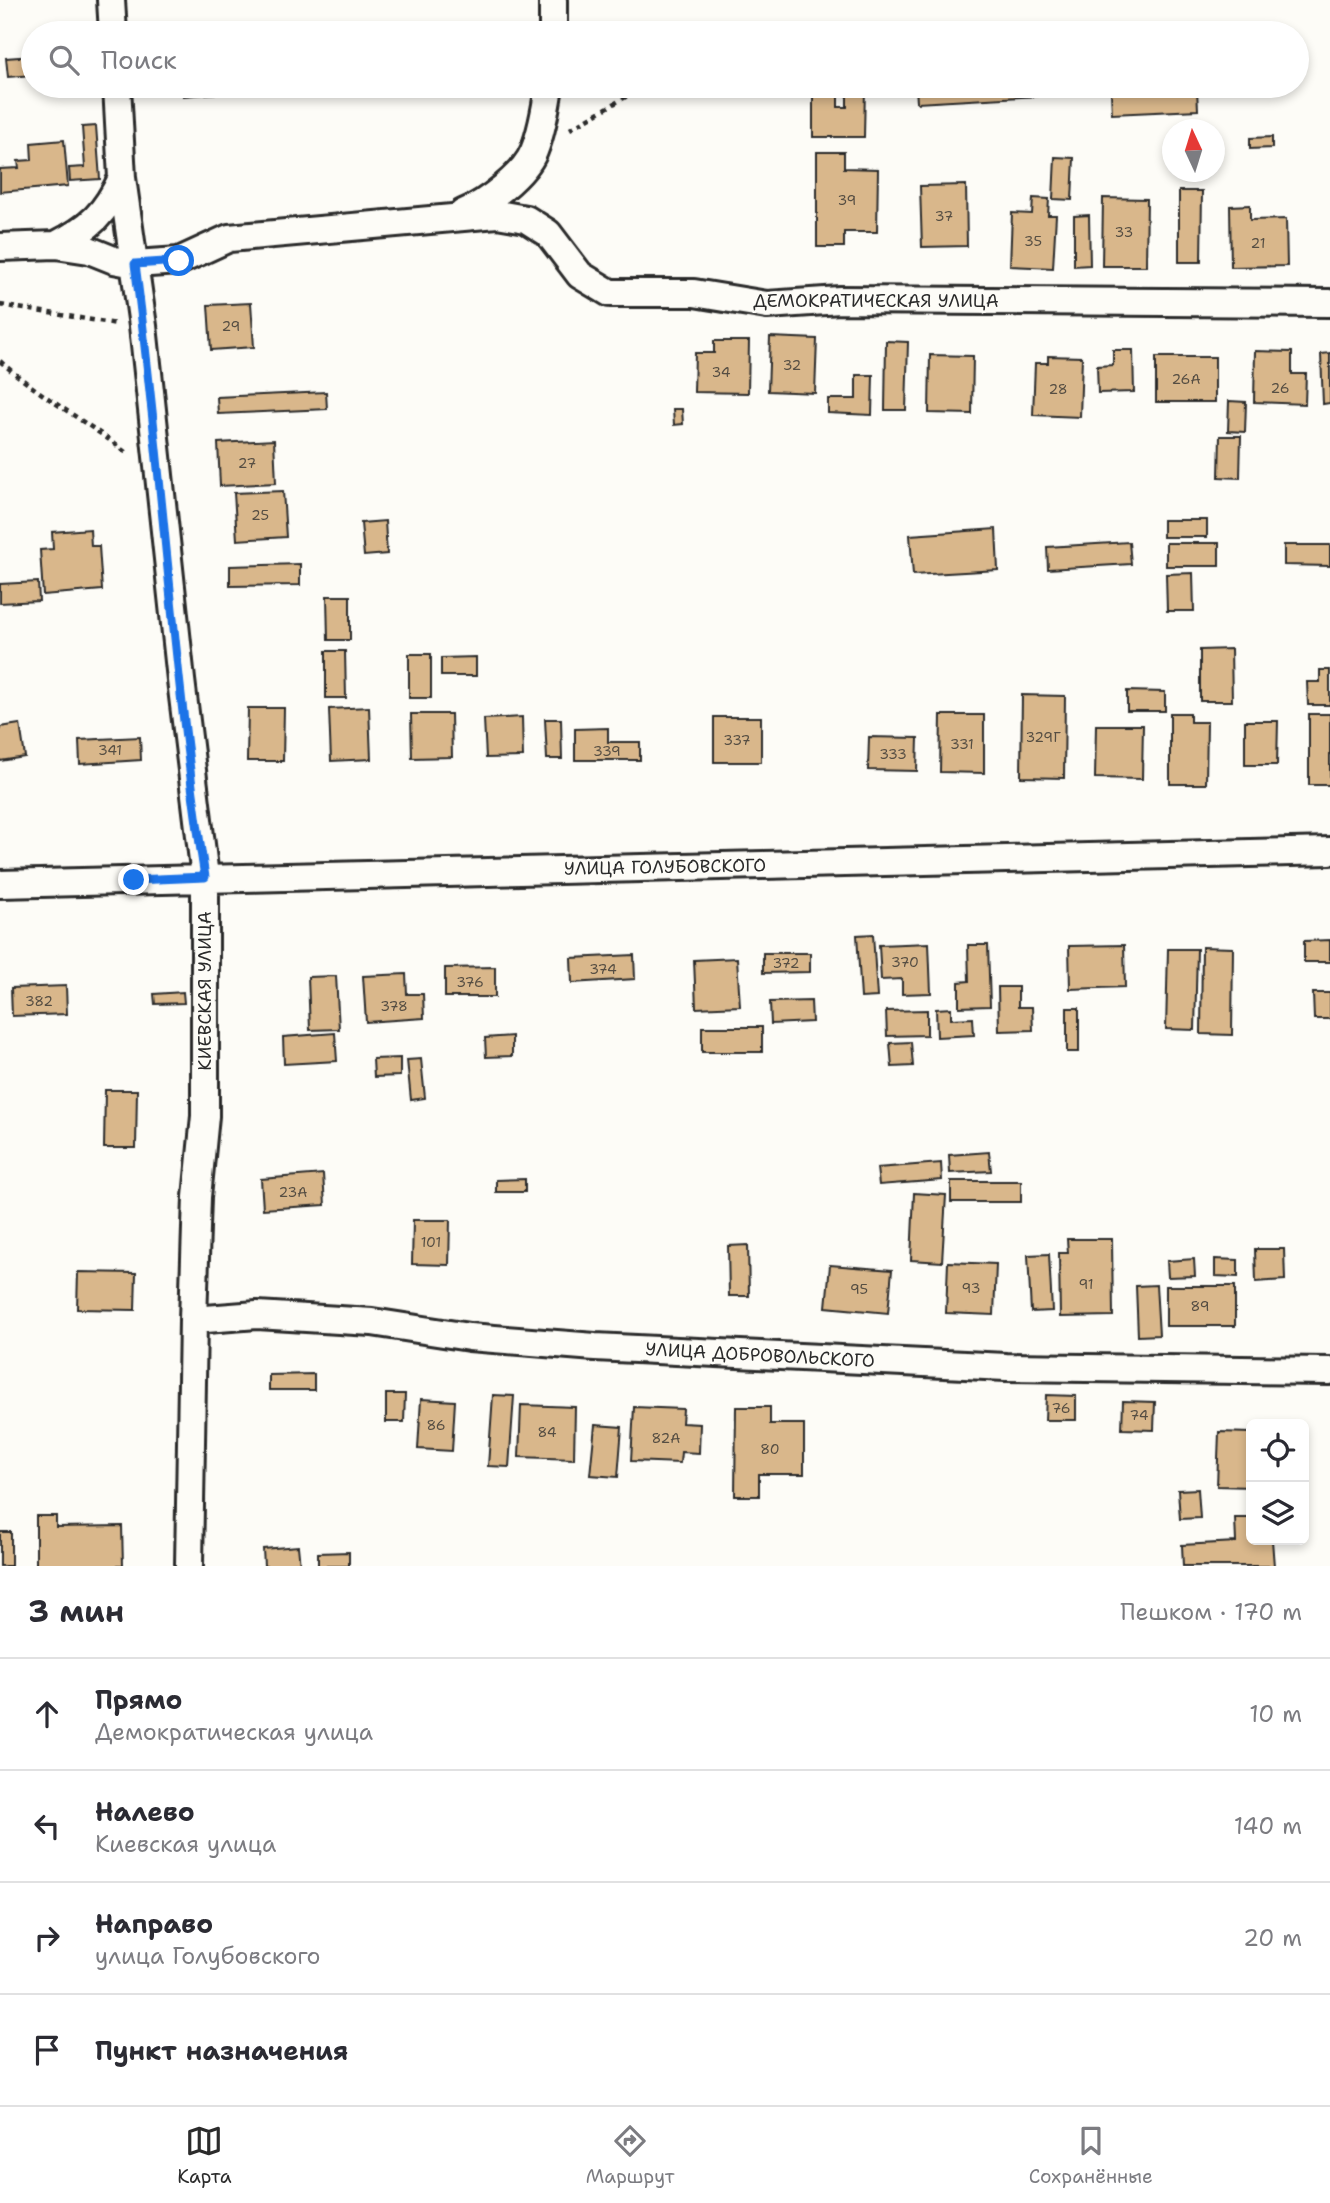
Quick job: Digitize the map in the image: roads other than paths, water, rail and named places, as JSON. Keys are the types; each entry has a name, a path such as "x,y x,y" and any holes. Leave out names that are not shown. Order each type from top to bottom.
{"street":[{"path":"111,0 113,21"},
{"path":"553,0 553,21"},
{"name":"КИЕВСКАЯ УЛИЦА","path":"118,98 122,178 143,326 205,877 205,1116 197,1197 192,1320 189,1566"},
{"path":"455,217 488,200 506,185 533,153 547,98"},
{"path":"56,245 94,222 111,202 122,178"},
{"name":"ДЕМОКРАТИЧЕСКАЯ УЛИЦА","path":"0,247 56,245 89,250 114,260 135,264 179,261 229,238 497,214 526,219 548,233 580,275 610,293 694,293 767,305 840,300 1330,303"},
{"name":"УЛИЦА ГОЛУБОВСКОГО","path":"0,884 1330,851"},
{"name":"УЛИЦА ДОБРОВОЛЬСКОГО","path":"192,1320 257,1315 372,1322 469,1336 595,1348 1006,1367 1330,1371"}]}
